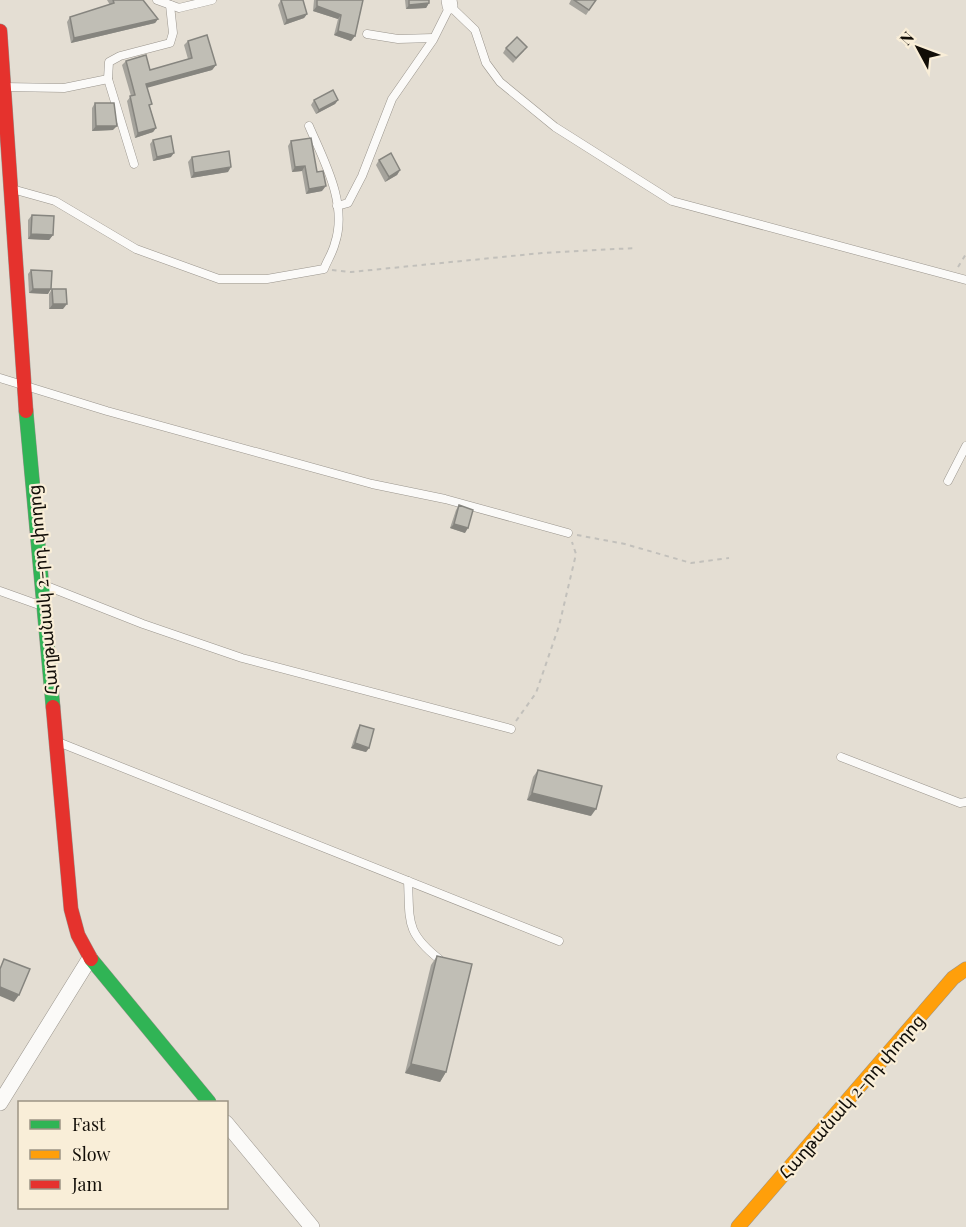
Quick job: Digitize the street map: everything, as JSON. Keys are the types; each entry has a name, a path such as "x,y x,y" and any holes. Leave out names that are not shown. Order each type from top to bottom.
{"street":[{"name":"Հաղթանակ 2-րդ փողոց","path":"0,31 3,159 8,188 22,385 71,909 78,935 90,958 208,1101"},
{"path":"0,1103 90,958"},
{"name":"Հաղթանակ 2-րդ փողոց","path":"738,1227 953,978 966,969"},
{"path":"228,1125 312,1227"}],"lane":[{"path":"158,0 179,8 212,0"},
{"path":"337,206 348,203 362,176 392,99 433,38 449,3 475,30 486,63 500,82 555,127 672,201 966,280"},
{"path":"134,164 108,79 110,62 120,56 170,43 173,33 170,5"},
{"path":"367,34 398,39 433,38"},
{"path":"3,87 64,88 108,79"},
{"path":"8,188 55,201 136,249 219,279 267,279 324,269 336,243 339,222 337,206 326,168 309,126"},
{"path":"0,378 106,411 372,484 445,499 568,533"},
{"path":"948,481 966,446"},
{"path":"42,585 143,624 242,658 511,729"},
{"path":"0,591 44,606"},
{"path":"56,741 559,941"},
{"path":"841,757 960,803 966,802"},
{"path":"408,881 410,927 423,945 439,958"}],"path":[{"path":"324,269 351,272 542,253 635,248"},
{"path":"950,277 966,254"},
{"path":"568,533 625,544 691,563 729,558"},
{"path":"511,729 536,693 559,626 576,554 568,533"}],"building":[{"path":"113,0 143,0 158,19 74,38 70,17 114,3"},
{"path":"281,0 303,0 307,14 287,20"},
{"path":"317,0 363,0 355,36 338,31 341,15 317,6"},
{"path":"409,0 429,0 429,3 409,5"},
{"path":"574,0 596,0 589,10"},
{"path":"207,35 216,65 146,84 156,128 138,133 130,96 135,95 126,61 146,55 150,70 192,58 188,41"},
{"path":"517,37 527,47 516,58 506,48"},
{"path":"333,90 338,100 319,110 314,100"},
{"path":"95,103 114,103 117,126 96,126"},
{"path":"171,136 174,153 157,157 153,140"},
{"path":"311,138 317,172 323,171 326,186 309,189 305,166 295,167 291,141"},
{"path":"229,151 231,167 194,173 192,157"},
{"path":"391,153 400,170 389,177 379,160"},
{"path":"32,215 54,216 53,235 31,234"},
{"path":"31,270 52,271 51,289 33,289"},
{"path":"52,289 66,289 67,304 53,304"},
{"path":"459,505 473,510 468,528 454,524"},
{"path":"360,725 374,729 369,748 355,743"},
{"path":"538,770 602,786 596,809 532,793"},
{"path":"437,956 472,964 446,1072 411,1064"},
{"path":"4,959 30,969 19,995 0,987 0,969"}],"traffic: fast":[{"path":"26,411 53,707"},
{"path":"91,959 208,1101"}],"traffic: slow":[{"path":"738,1227 953,978 966,969"}],"traffic: jam":[{"path":"0,31 26,411"},
{"path":"53,707 71,909 78,935 91,959"}]}
